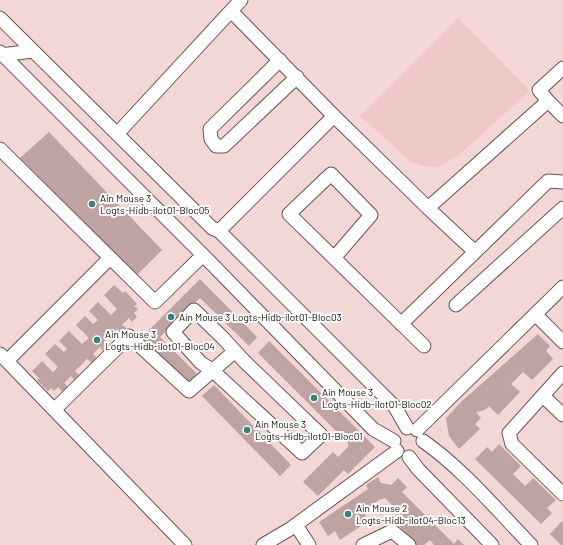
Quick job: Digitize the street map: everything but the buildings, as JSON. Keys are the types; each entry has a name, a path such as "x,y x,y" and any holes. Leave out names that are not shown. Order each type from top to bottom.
{"street":[{"path":"117,134 242,0"},
{"path":"231,11 334,116 475,252"},
{"path":"0,18 212,228 219,231 395,407 412,429 420,433 424,442 437,451 462,474 531,545"},
{"path":"1,54 33,51"},
{"path":"1,54 203,255 373,429 395,446 400,454 414,457 421,451 424,442"},
{"path":"280,60 210,129 211,139 216,146 224,146 297,77"},
{"path":"563,68 539,90 563,116"},
{"path":"428,208 548,101"},
{"path":"219,231 334,116"},
{"path":"0,149 155,302 203,255"},
{"path":"334,258 371,214 331,174 289,214 401,324 424,346"},
{"path":"401,324 548,181 563,182"},
{"path":"456,305 563,208"},
{"path":"110,258 4,357 185,545"},
{"path":"263,545 296,525 395,446 399,432 412,429 563,287"},
{"path":"194,310 235,351 321,435 302,453 212,370 201,363 173,332 194,310"},
{"path":"535,314 563,342"},
{"path":"54,410 129,336 189,391 235,351"},
{"path":"563,373 509,433 512,444 563,494"},
{"path":"542,396 563,416"},
{"path":"409,457 418,469 492,545"},
{"path":"296,525 309,545"},
{"path":"363,545 392,531 409,545"}],"shaded area":[{"path":"458,18 530,91 460,154 439,167 423,166 410,161 360,116"}],"place":[{"name":"Ain Mouse 3 Logts-Hidb-ilot01-Bloc05","path":"92,204"},
{"name":"Ain Mouse 3 Logts-Hidb-ilot01-Bloc03","path":"171,317"},
{"name":"Ain Mouse 3 Logts-Hidb-ilot01-Bloc04","path":"97,340"},
{"name":"Ain Mouse 3 Logts-Hidb-ilot01-Bloc02","path":"314,398"},
{"name":"Ain Mouse 3 Logts-Hidb-ilot01-Bloc01","path":"247,430"},
{"name":"Ain Mouse 2 Logts-Hidb-ilot04-Bloc13","path":"348,514"}]}
